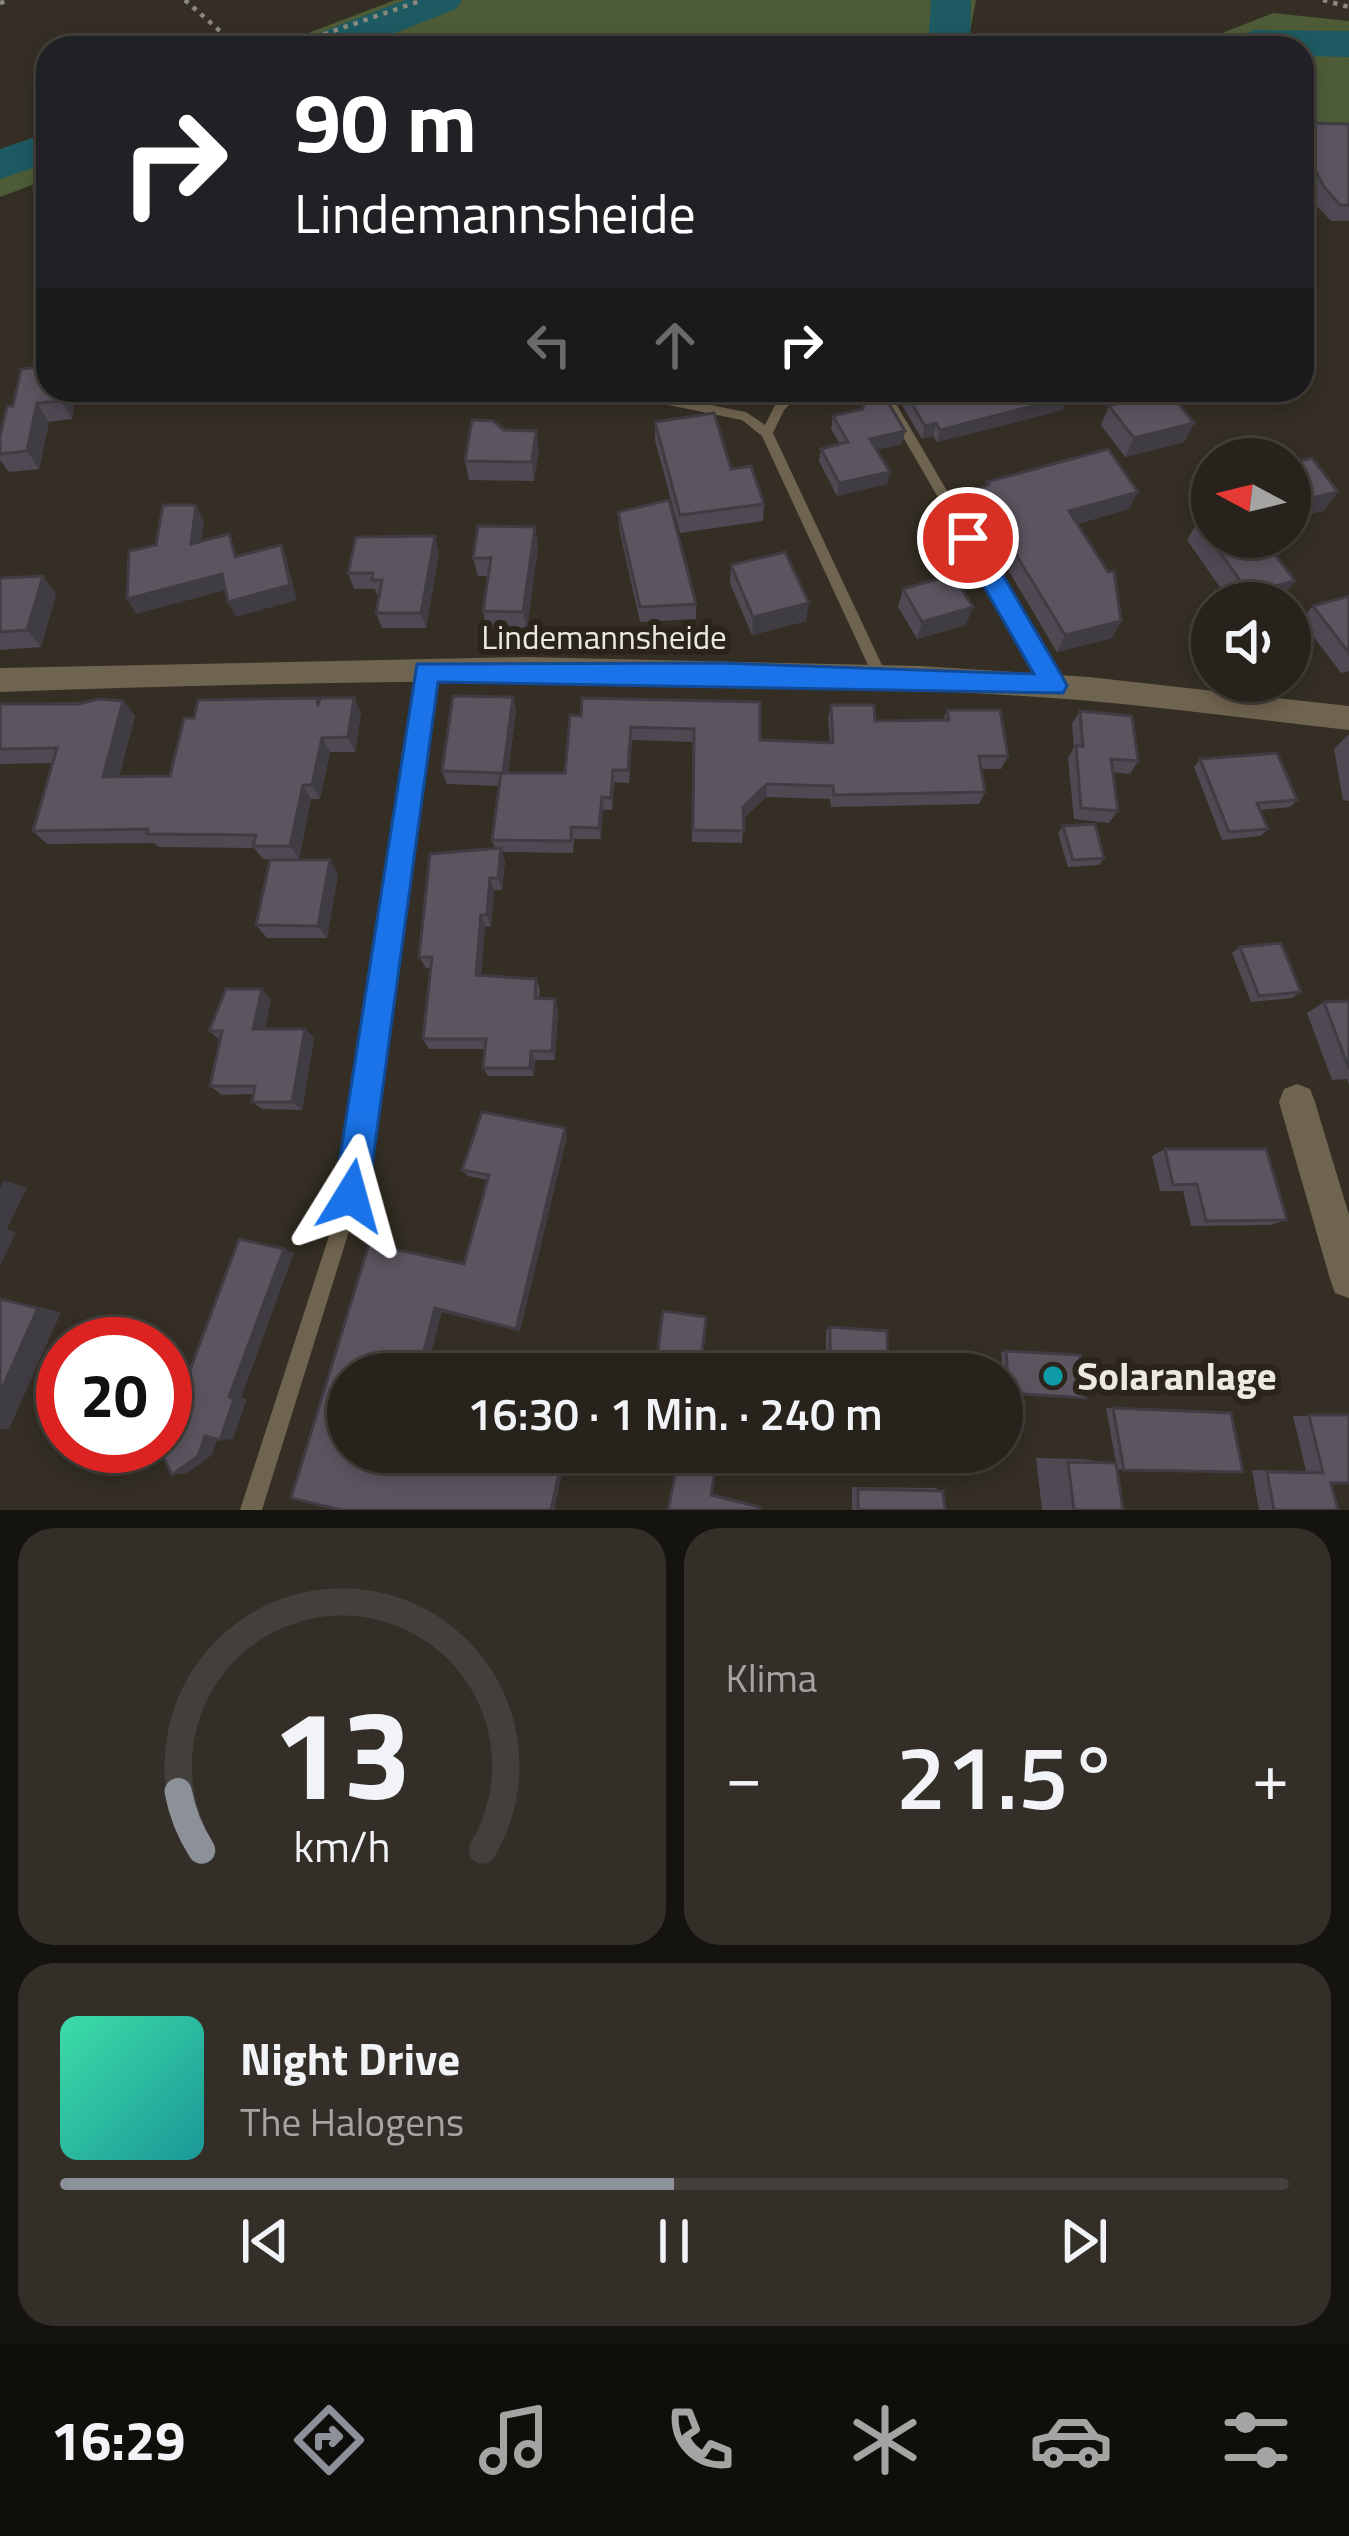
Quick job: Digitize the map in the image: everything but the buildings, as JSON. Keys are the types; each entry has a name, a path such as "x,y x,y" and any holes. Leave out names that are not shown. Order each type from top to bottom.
{"street":[{"name":"Lindemannsheide","path":"0,680 426,672 880,678 1054,686 1349,718"},
{"path":"1297,1102 1349,1279"}],"lane":[{"path":"675,402 746,416 767,433 880,678"},
{"path":"767,433 786,402"},
{"path":"889,402 1054,686"},
{"path":"251,1510 351,1196 426,672"}],"path":[{"path":"0,3 10,0"},
{"path":"185,0 226,36"},
{"path":"319,36 423,0"},
{"path":"1323,0 1349,7"}],"green space":[{"path":"395,0 976,0 969,36 300,36"},
{"path":"1273,13 1349,21 1349,141 1314,138 1314,36 1215,36"},
{"path":"36,136 36,184 0,197 0,150"}],"waterway":[{"path":"350,36 442,0"},
{"path":"950,36 951,0"},
{"path":"1314,44 1349,44"},
{"path":"0,165 36,152"}],"place":[{"name":"Solaranlage","path":"1053,1376"}],"route":[{"path":"351,1196 426,672 721,674 1054,686 968,538"}]}
